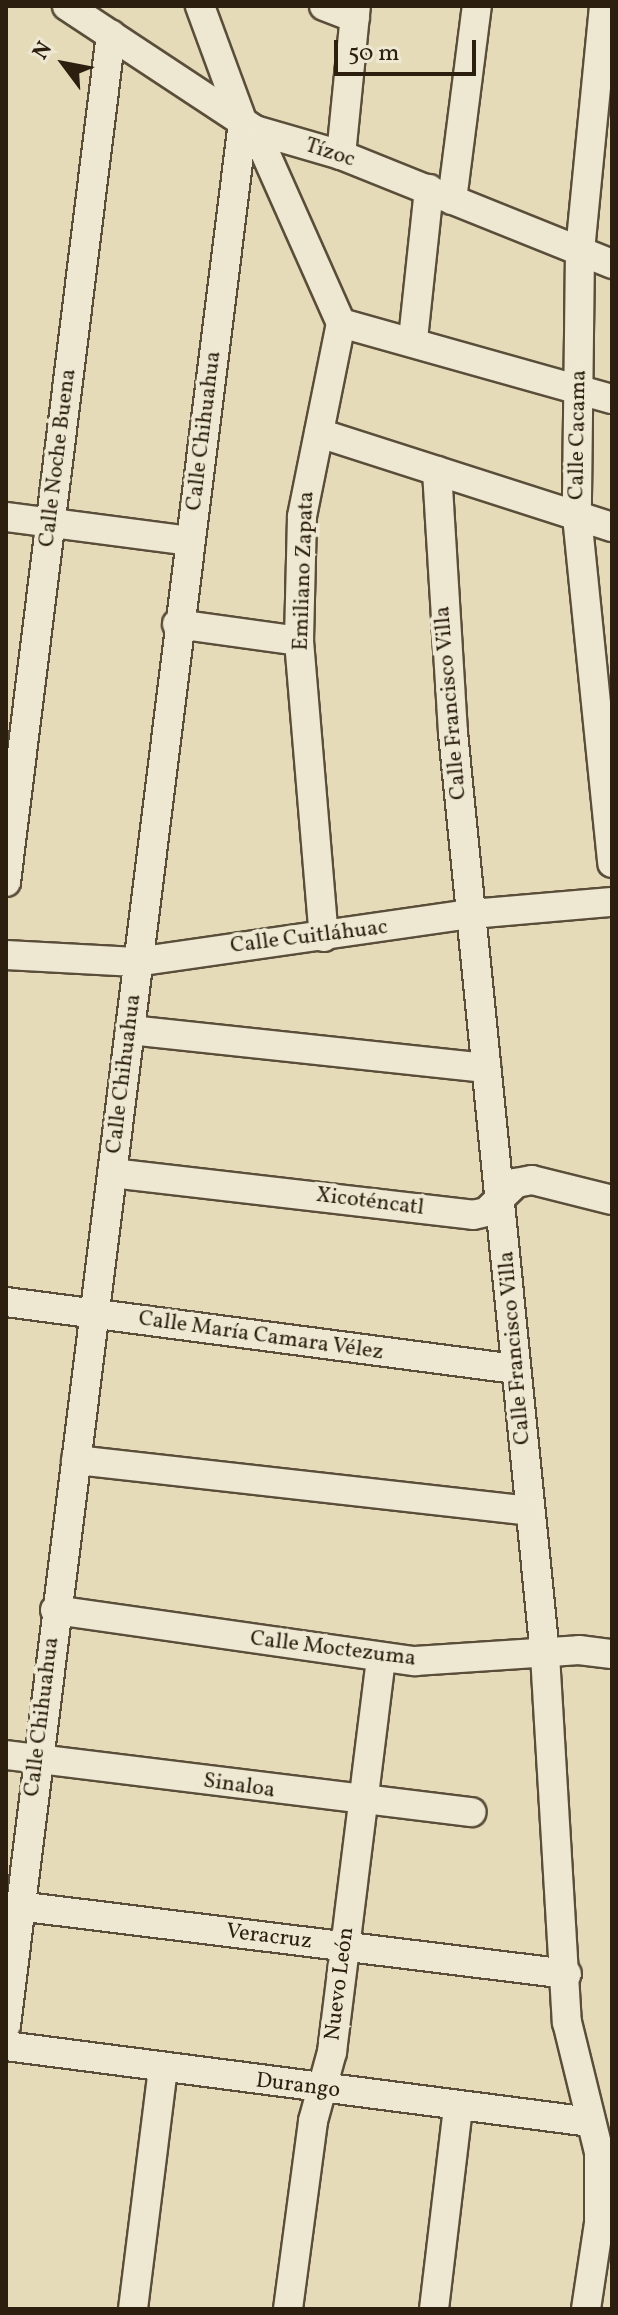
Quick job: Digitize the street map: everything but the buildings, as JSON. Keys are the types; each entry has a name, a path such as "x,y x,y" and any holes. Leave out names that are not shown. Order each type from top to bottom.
{"street":[{"path":"200,6 249,126 341,323 413,339 612,399"},
{"path":"324,6 355,12 341,155"},
{"path":"413,339 477,6"},
{"name":"Calle Cacama","path":"604,6 580,252 577,516 601,644 612,863"},
{"name":"Tízoc","path":"69,7 249,126 341,155 612,264"},
{"name":"Calle Noche Buena","path":"6,882 111,34"},
{"name":"Calle Chihuahua","path":"6,2025 18,1906 130,1030 177,624 249,126"},
{"name":"Emiliano Zapata","path":"324,937 299,641 302,517 341,323"},
{"path":"319,433 612,527"},
{"name":"Calle Francisco Villa","path":"437,471 471,914 486,1068 503,1195 515,1369 545,1655 567,1974 567,2022 599,2152 606,2229 586,2309"},
{"path":"6,517 190,541"},
{"path":"177,624 299,641"},
{"name":"Calle Cuitláhuac","path":"6,955 136,962 471,914 612,902"},
{"path":"130,1030 486,1068"},
{"name":"Xicoténcatl","path":"112,1173 473,1215 486,1212 503,1195 532,1180 612,1200"},
{"name":"Calle María Camara Vélez","path":"6,1302 515,1369"},
{"path":"76,1460 529,1511"},
{"name":"Calle Moctezuma","path":"55,1610 381,1658 612,1654"},
{"name":"Nuevo León","path":"288,2309 313,2121 324,2089 345,1946 360,1802 381,1658"},
{"name":"Sinaloa","path":"6,1755 360,1802 472,1812"},
{"name":"Veracruz","path":"18,1906 567,1974"},
{"name":"Durango","path":"6,2046 163,2069 590,2122"},
{"path":"133,2309 163,2069"},
{"path":"434,2309 458,2107"}]}
